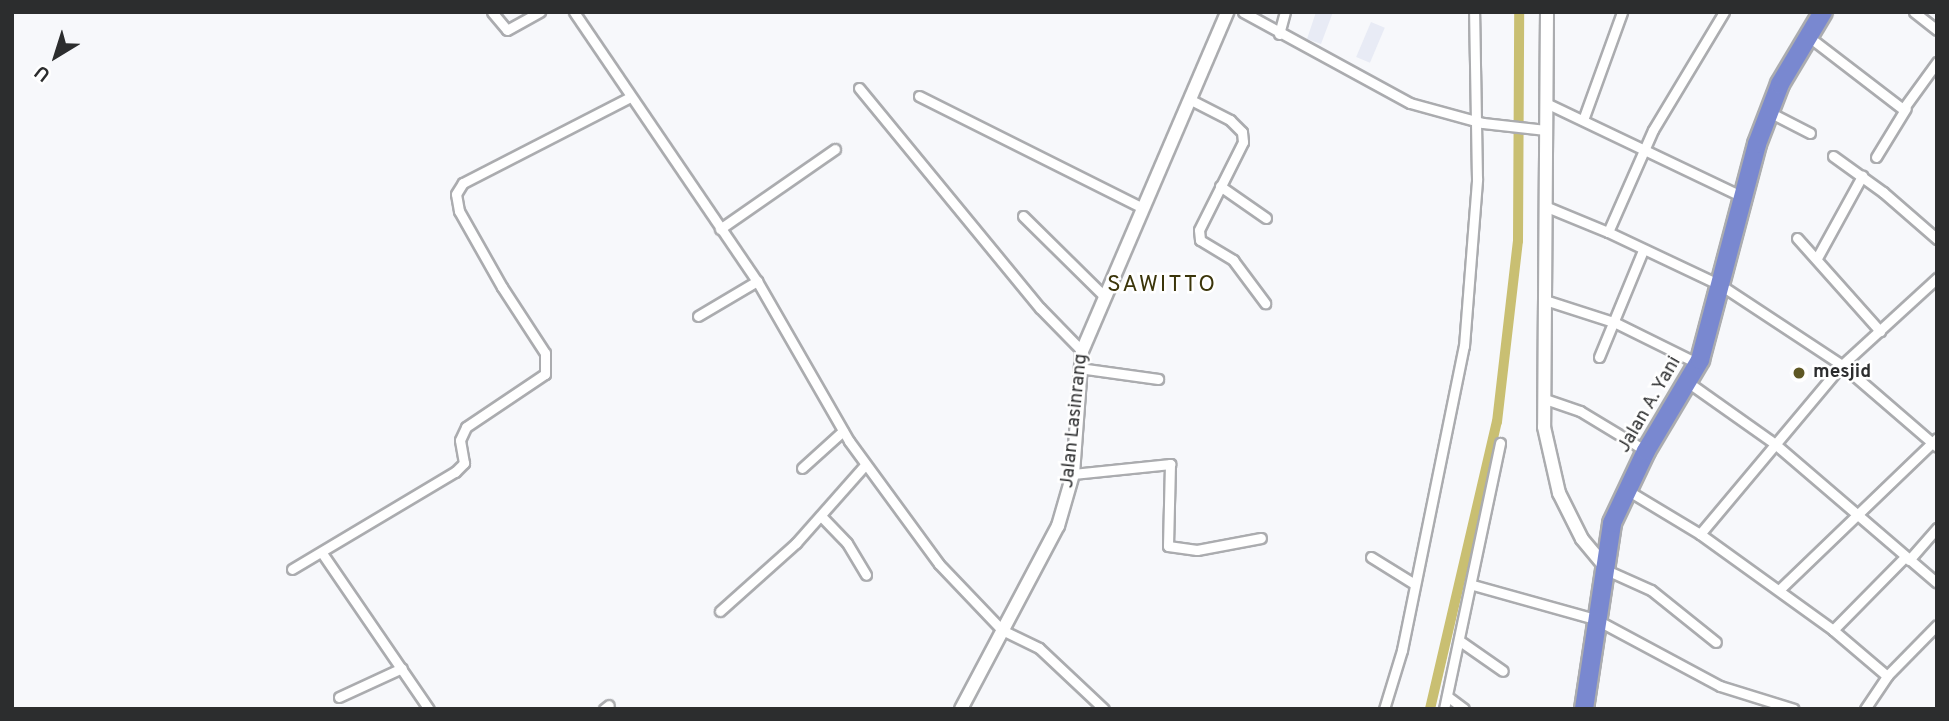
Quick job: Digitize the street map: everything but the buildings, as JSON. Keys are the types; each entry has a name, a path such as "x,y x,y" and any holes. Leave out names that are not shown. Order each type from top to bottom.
{"highway":[{"name":"Jalan A. Yani","path":"1584,709 1603,566 1626,489 1699,363 1722,286 1743,197 1769,112 1823,12"}],"street":[{"path":"492,12 507,30 540,12"},
{"path":"574,12 629,97 757,281 843,431 939,564 1002,630 1039,648 1104,709"},
{"name":"Jalan Lasinrang","path":"961,709 1058,526 1073,474 1082,351 1102,294 1191,100 1227,12"},
{"path":"1242,12 1410,103 1480,122 1541,129"},
{"path":"1279,34 1285,12"},
{"path":"1384,709 1402,650 1413,583 1464,346 1480,122 1474,12"},
{"path":"1547,12 1546,103 1541,129 1547,207 1547,451 1559,494 1582,539 1603,566 1651,590 1716,642"},
{"path":"1583,120 1622,12"},
{"path":"1608,232 1673,92 1724,12"},
{"path":"1914,12 1937,30"},
{"path":"1808,37 1894,105 1906,108"},
{"path":"1876,157 1937,62"},
{"path":"859,88 1040,309 1082,351"},
{"path":"919,96 1141,206"},
{"path":"292,569 455,472 464,463 460,440 466,427 541,378 548,369 545,353 459,211 455,201 458,189 629,97"},
{"path":"1191,100 1230,120 1242,132 1243,142 1199,230 1200,240 1233,260 1265,303"},
{"path":"1546,103 1643,152 1743,197"},
{"path":"1769,112 1810,133"},
{"path":"720,229 835,149"},
{"path":"1833,156 1862,176 1937,239"},
{"path":"1817,258 1862,176"},
{"path":"1220,186 1266,218"},
{"path":"1547,207 1608,232 1722,286 1842,365 1935,443 1855,514 1779,590"},
{"path":"1023,216 1102,294"},
{"path":"1797,238 1880,331"},
{"path":"1600,357 1616,323 1643,250"},
{"path":"1700,534 1842,365 1937,278"},
{"path":"698,316 757,281"},
{"path":"1548,301 1616,323 1699,363"},
{"path":"1079,368 1158,379"},
{"path":"1689,383 1775,444 1937,583"},
{"path":"1545,399 1580,411 1646,452"},
{"path":"802,468 843,431"},
{"path":"1444,709 1473,585 1500,443"},
{"path":"720,611 821,516 865,464"},
{"path":"1073,474 1170,464 1168,546 1197,550 1261,538"},
{"path":"1626,489 1700,534 1779,590 1833,630 1887,676"},
{"path":"821,516 847,543 866,575"},
{"path":"1833,630 1937,528"},
{"path":"322,553 429,709"},
{"path":"1371,557 1413,583"},
{"path":"1473,585 1595,619 1720,686 1794,709"},
{"path":"1865,709 1887,676 1937,625"},
{"path":"1460,641 1503,671"},
{"path":"339,697 402,668"},
{"path":"1447,696 1464,709"}],"shaded area":[{"path":"1316,12 1333,12 1321,44 1307,39"},
{"path":"1371,22 1385,28 1370,63 1356,57"}],"waterway":[{"path":"1430,709 1497,422 1518,241 1519,12"}],"place":[{"name":"mesjid","path":"1799,373"}],"district":[{"name":"SAWITTO","path":"1162,286"}]}
